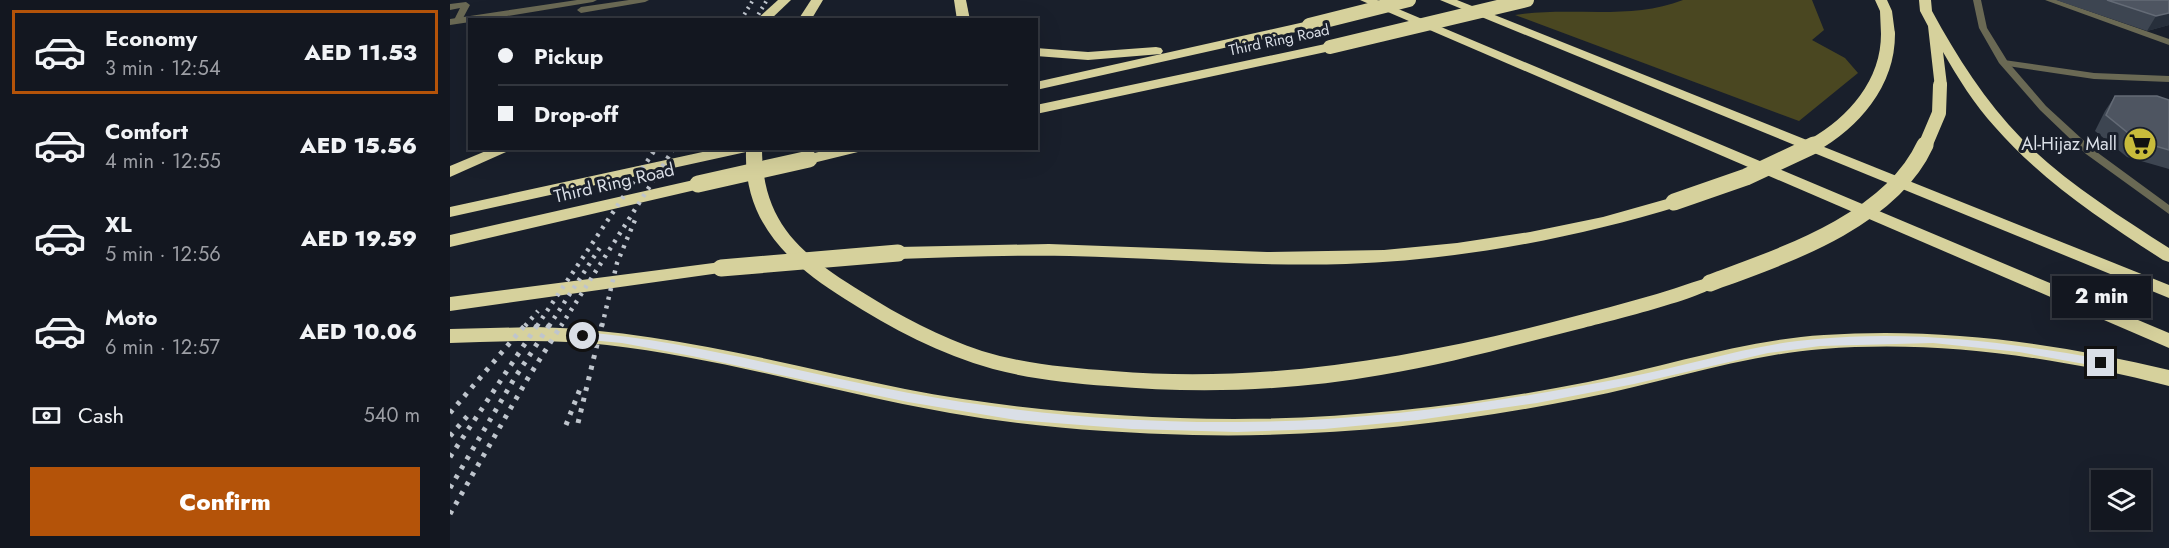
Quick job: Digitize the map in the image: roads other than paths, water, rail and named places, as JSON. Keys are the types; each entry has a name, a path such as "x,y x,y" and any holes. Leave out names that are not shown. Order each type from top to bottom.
{"highway":[{"path":"764,18 785,0"},
{"path":"805,18 817,0"},
{"path":"960,0 964,18"},
{"path":"1366,0 2169,341"},
{"name":"Third Ring Road","path":"1038,86 1229,45 1409,0"},
{"path":"1446,0 2169,292"},
{"name":"Third Ring Road","path":"1038,110 1330,47 1527,0"},
{"path":"450,304 721,268 898,252 1068,250 1310,258 1384,256 1461,249 1556,232 1636,214 1674,202 1740,179 1827,138 1860,110 1883,68 1889,46 1886,11 1881,0"},
{"path":"1924,0 1926,11 1933,24 1979,97 2001,125 2068,186 2116,222 2169,256"},
{"path":"754,150 756,186 764,210 781,236 796,253 833,284 911,329 949,346 996,362 1064,374 1148,382 1215,383 1361,370 1489,344 1648,305 1791,253 1828,235 1866,211 1891,191 1912,166 1939,115 1940,85 1933,24"},
{"path":"1038,52 1088,56 1229,45"},
{"path":"450,172 503,150"},
{"name":"Third Ring Road","path":"450,212 736,150"},
{"name":"Third Ring Road","path":"450,241 848,150"},
{"path":"450,336 563,335 622,339 787,370 908,397 1016,415 1132,424 1237,427 1324,425 1537,399 1634,380 1768,349 1831,342 1933,340 2019,348 2081,358 2169,378"}],"street":[{"path":"474,18 593,0"},
{"path":"531,18 645,0"},
{"path":"1977,0 1983,28 2004,63 2043,108 2090,152 2169,210"},
{"path":"2049,0 2169,42"},
{"path":"450,7 466,5 454,21"},
{"path":"450,30 468,27"},
{"path":"2004,63 2094,76 2169,79"}],"railway":[{"path":"742,18 753,0"},
{"path":"756,18 767,0"},
{"path":"537,326 655,150"},
{"path":"561,326 673,150"},
{"path":"602,326 617,263 635,220"},
{"path":"549,326 601,246"},
{"path":"525,326 538,311"},
{"path":"450,413 526,324"},
{"path":"450,457 538,324"},
{"path":"450,488 514,379 550,324"},
{"path":"450,514 528,378 562,324"},
{"path":"578,423 602,324"},
{"path":"566,425 580,389"},
{"path":"450,436 471,412"}],"place":[{"name":"Al-Hijaz Mall","path":"2140,144"}]}
